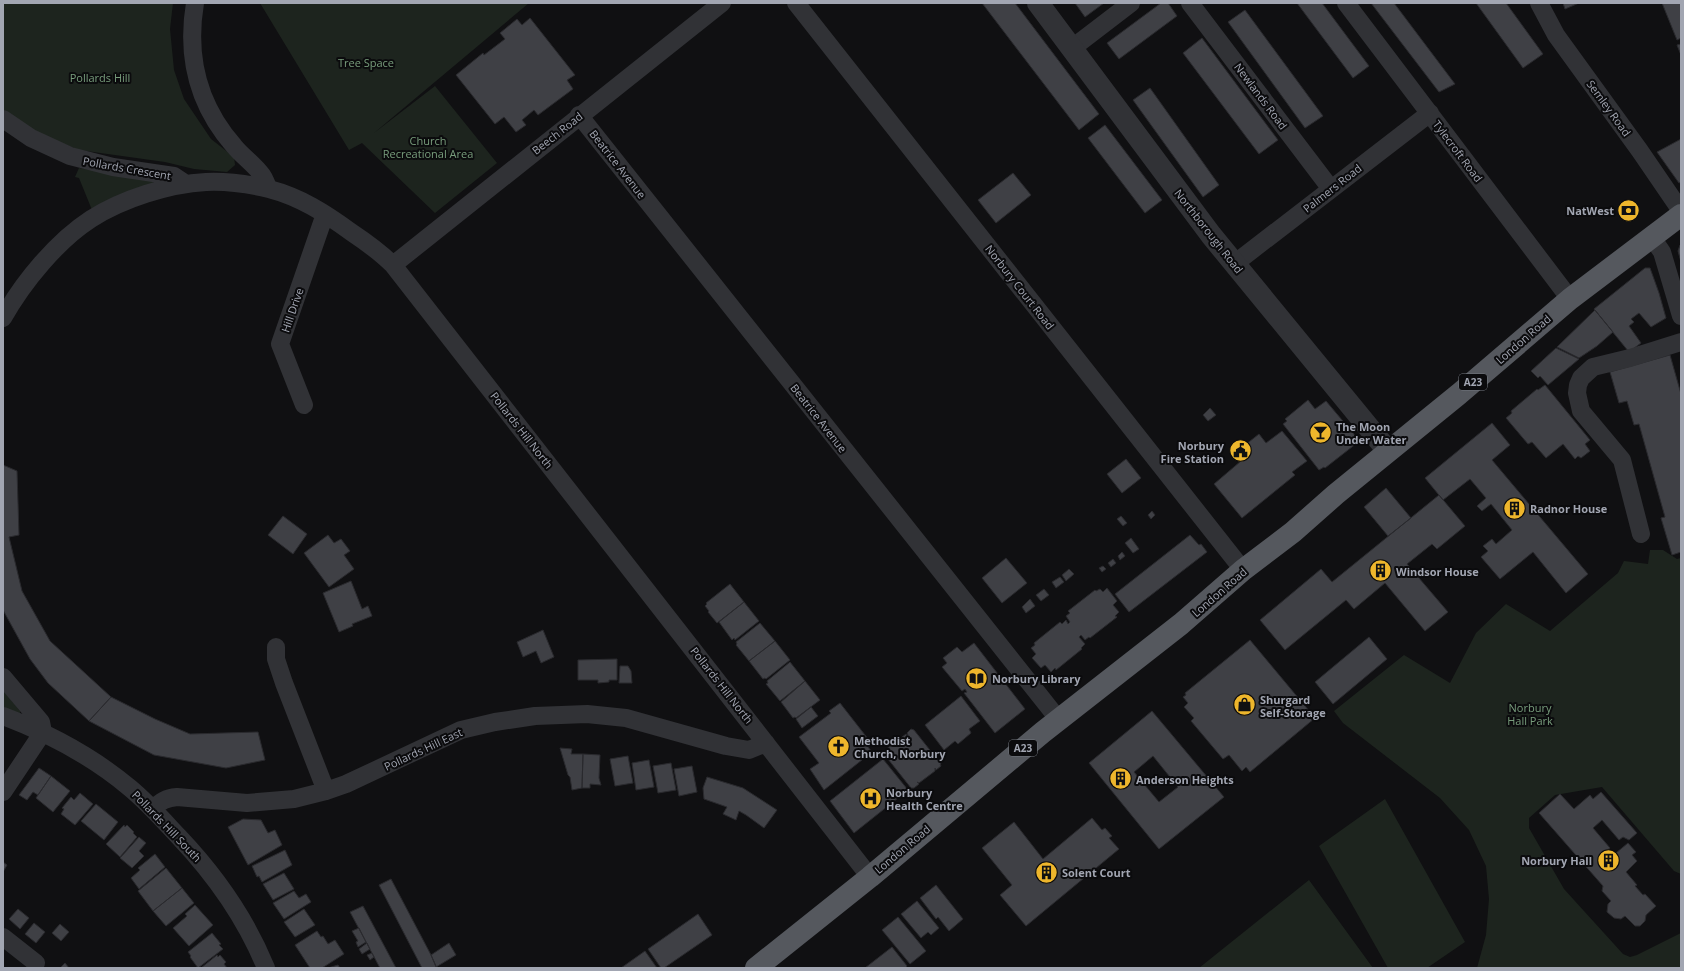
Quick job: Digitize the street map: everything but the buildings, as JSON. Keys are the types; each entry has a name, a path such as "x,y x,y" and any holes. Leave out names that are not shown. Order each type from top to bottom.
{"highway":[{"name":"London Road","path":"756,968 870,877 1010,759 1181,624 1243,570 1293,532 1336,494 1459,394 1570,299 1651,236 1681,215"}],"street":[{"path":"195,3 192,29 193,58 204,99 217,123 233,145 262,175 269,189"},
{"name":"Beech Road","path":"393,264 722,3"},
{"name":"Norbury Court Road","path":"796,3 1243,570"},
{"name":"Northborough Road","path":"1038,3 1156,163 1234,264 1388,451"},
{"path":"1071,49 1131,3"},
{"name":"Newlands Road","path":"1190,3 1331,189"},
{"name":"Tylecroft Road","path":"1346,3 1570,299"},
{"name":"Semley Road","path":"1539,3 1556,35 1640,151 1681,211"},
{"name":"Palmers Road","path":"1234,264 1430,113"},
{"name":"Beatrice Avenue","path":"579,115 1059,720"},
{"name":"Pollards Crescent","path":"3,119 31,138 70,156 112,167 174,176 186,184"},
{"name":"Pollards Hill North","path":"3,318 22,290 63,242 90,220 135,198 186,184 219,182 239,183 269,189 295,197 325,214 393,264 870,877"},
{"name":"Hill Drive","path":"304,405 280,344 325,214"},
{"path":"1651,236 1664,256 1681,316"},
{"path":"1641,534 1622,460 1581,411 1577,393 1578,385 1582,378 1593,367 1630,358 1681,342"},
{"path":"276,647 276,659 284,683 326,791"},
{"path":"3,677 41,722 43,732 3,792"},
{"name":"Pollards Hill East","path":"153,808 161,801 177,797 247,803 294,799 326,791 362,777 456,732 484,724 521,718 562,714 595,714 626,718 726,746 749,750 766,743"},
{"name":"Pollards Hill South","path":"3,716 43,732 65,744 116,778 153,808 200,859 234,905 250,932 266,968"},
{"path":"3,937 36,963"}],"green space":[{"name":"Pollards Hill","path":"3,3 173,3 170,29 174,70 184,99 211,139 234,157 235,165 227,172 194,169 165,162 79,150 34,132 3,110"},
{"name":"Tree Space","path":"260,3 529,3 374,133 435,86 497,163 435,213 362,143 349,150"},
{"path":"79,168 153,179 153,185 92,210 79,178 75,177"},
{"name":"Norbury Hall Park","path":"1650,550 1663,550 1677,559 1681,558 1681,874 1674,871 1602,787 1555,795 1529,818 1529,828 1564,889 1623,954 1630,957 1637,955 1681,933 1681,968 1477,968 1486,935 1489,899 1486,866 1469,830 1440,798 1343,723 1334,711 1404,655 1450,683 1476,633 1506,604 1550,631 1618,573 1624,561 1648,564"},
{"path":"3,690 20,711 20,715 3,710"},
{"path":"1385,799 1465,942 1427,968 1388,968 1319,846"},
{"path":"1309,880 1373,968 1199,968"}],"place":[{"name":"NatWest","path":"1629,210"},
{"name":"The Moon Under Water","path":"1320,432"},
{"name":"Norbury Fire Station","path":"1240,451"},
{"name":"Radnor House","path":"1514,508"},
{"name":"Windsor House","path":"1380,571"},
{"name":"Norbury Library","path":"976,678"},
{"name":"Shurgard Self-Storage","path":"1245,705"},
{"name":"Methodist Church, Norbury","path":"838,746"},
{"name":"Anderson Heights","path":"1121,779"},
{"name":"Norbury Health Centre","path":"871,798"},
{"name":"Norbury Hall","path":"1608,860"},
{"name":"Solent Court","path":"1047,872"}],"park label":[{"name":"Church Recreational Area","path":"428,146"}]}
